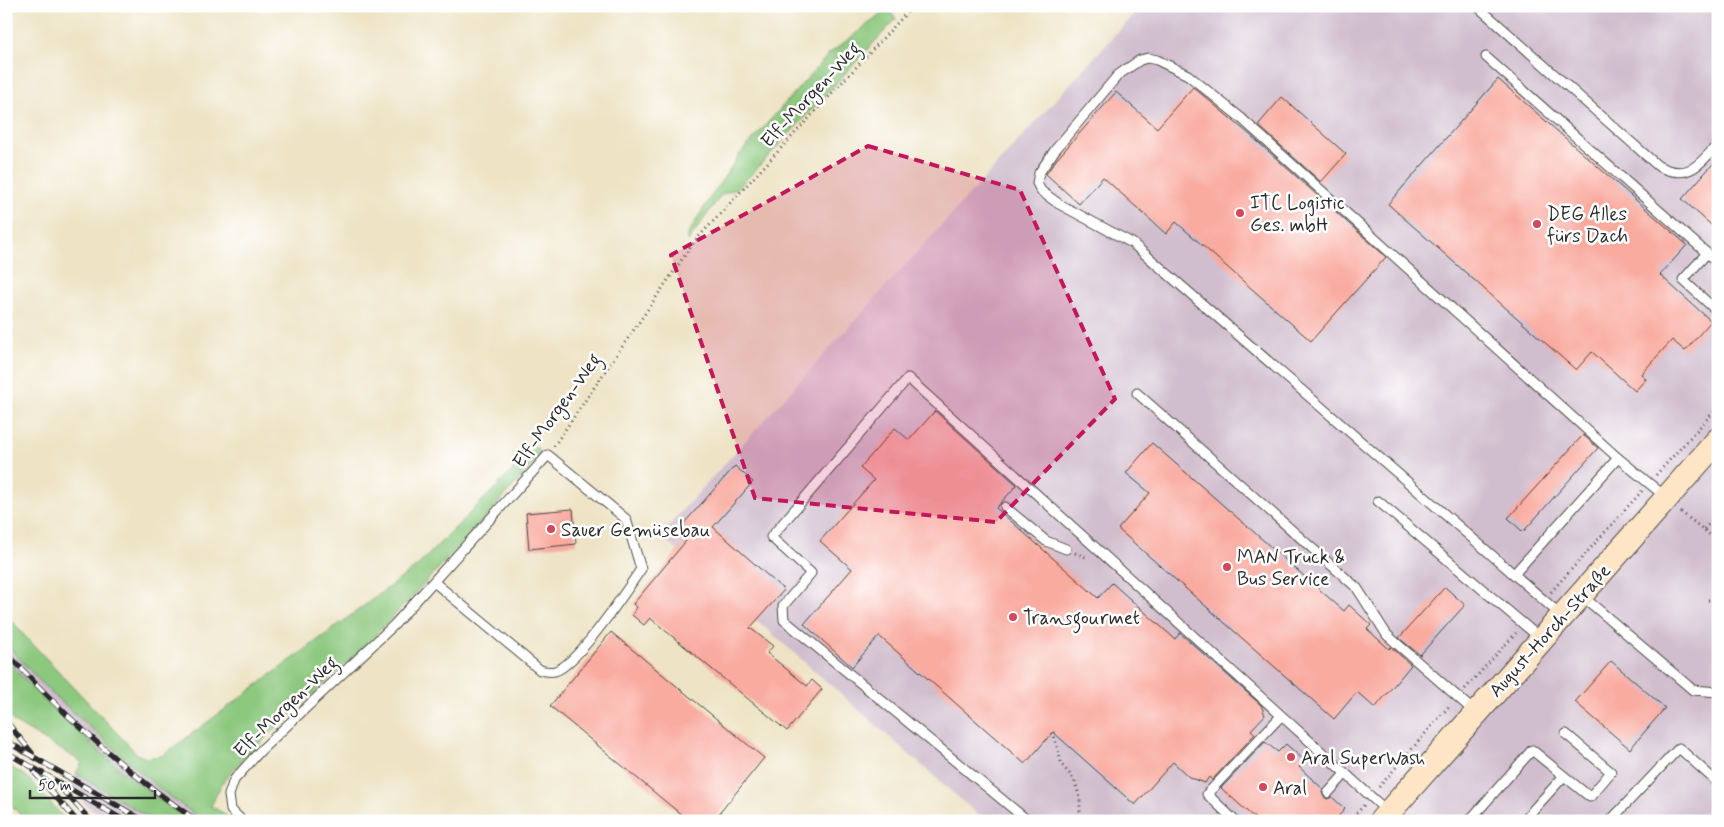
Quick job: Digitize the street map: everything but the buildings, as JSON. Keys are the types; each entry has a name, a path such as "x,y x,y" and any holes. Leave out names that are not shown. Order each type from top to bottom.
{"main road":[{"name":"August-Horch-Straße","path":"1385,817 1718,440"}],"lane":[{"path":"1477,6 1658,166 1671,172 1686,172 1700,164 1718,144"},
{"path":"1486,57 1718,264"},
{"path":"1562,616 1132,243 1059,204 1041,191 1037,183 1039,172 1118,75 1140,60 1148,58 1157,60 1188,75 1241,118 1618,458 1665,498"},
{"path":"1707,254 1683,280 1718,312"},
{"path":"1028,821 784,620 783,606 811,573 771,538 908,378 1371,797 1385,817"},
{"path":"1137,393 1357,588 1387,635 1476,713"},
{"name":"Elf-Morgen-Weg","path":"242,821 231,810 229,795 234,780 260,751 394,624 548,455"},
{"path":"434,582 540,670 554,672 567,665 612,612 641,568 626,519 548,455"},
{"path":"1514,574 1618,458"},
{"path":"1378,501 1542,639"},
{"path":"1005,507 1046,541 1066,549"},
{"path":"1581,595 1693,690 1718,692"},
{"path":"1235,821 1207,794 1281,716"},
{"path":"1469,821 1532,750 1590,797 1611,772 1566,734"},
{"path":"1610,821 1679,748 1718,783"},
{"path":"1328,793 1345,774"},
{"path":"1524,821 1564,776"},
{"path":"6,815 11,821"}],"path":[{"name":"Elf-Morgen-Weg","path":"548,455 694,242 913,6"},
{"path":"1544,600 1665,498 1718,407"},
{"path":"1665,498 1718,541"},
{"path":"1704,529 1718,515"},
{"path":"1066,549 1090,559"},
{"path":"1708,600 1718,601"},
{"path":"1350,821 1524,624"},
{"path":"1053,732 1062,765 1074,779 1080,798 1080,814 1077,821"}],"highlighted area":[{"path":"868,146 1020,190 1115,399 996,522 755,498 671,255"}],"shaded area":[{"path":"1141,6 1718,6 1718,821 985,821 660,535"},
{"path":"6,644 84,723 162,791 204,821 191,821 154,796 100,752 19,674 6,659"},
{"path":"76,774 155,821 111,821 87,806 69,785"}],"green space":[{"path":"888,9 896,19 749,177 738,188 721,195 688,241 688,234 740,154 829,54"},
{"path":"536,447 542,453 450,556 370,641 242,760 222,783 211,806 233,821 204,821 162,791 48,690 6,644 6,614 137,754 146,758 162,756 416,567"},
{"path":"6,659 46,702 124,773 191,821 155,821 76,774 82,762 14,722 6,711"},
{"path":"6,764 26,776 67,821 26,821 6,799"}],"railway":[{"path":"6,652 73,721 121,763 197,821"},
{"path":"6,721 32,753"},
{"path":"6,741 144,821"},
{"path":"6,752 125,821"},
{"path":"34,772 77,821"},
{"path":"60,787 91,821"}],"place":[{"name":"ITC Logistic Ges. mbH","path":"1240,213"},
{"name":"DEG Alles fürs Dach","path":"1537,224"},
{"name":"Sauer Gemüsebau","path":"551,529"},
{"name":"MAN Truck & Bus Service","path":"1227,567"},
{"name":"Transgourmet","path":"1013,617"},
{"name":"Aral SuperWash","path":"1291,757"},
{"name":"Aral","path":"1263,787"}]}
